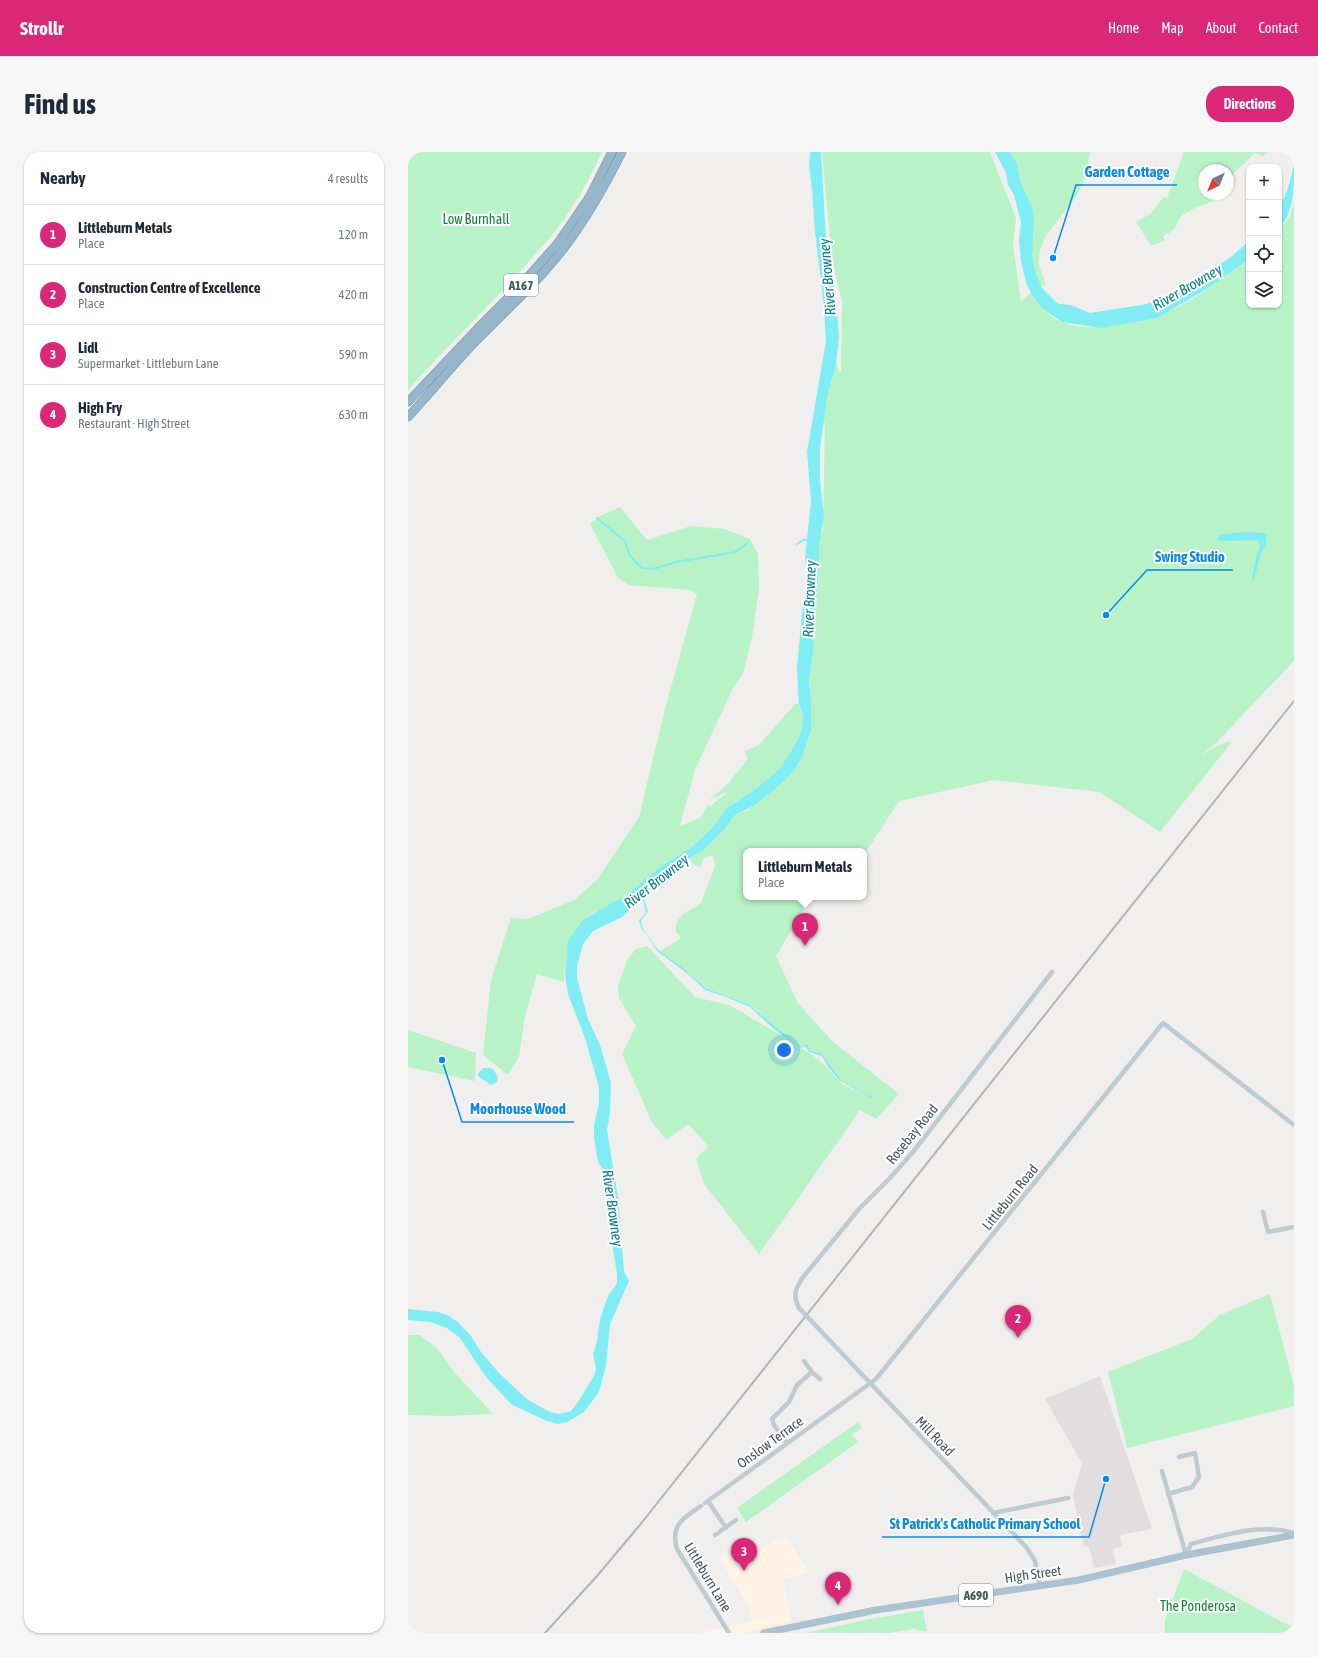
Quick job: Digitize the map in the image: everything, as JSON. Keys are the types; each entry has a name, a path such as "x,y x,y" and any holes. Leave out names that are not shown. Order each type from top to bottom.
{"highway":[{"name":"A167","path":"408,402 519,287 554,248 590,196 612,152"},
{"name":"A167","path":"408,417 476,341 532,287 555,259 575,234 602,191 622,152"}],"main road":[{"name":"A690","path":"1186,1555 1294,1534"},
{"name":"High Street","path":"764,1633 876,1610 1080,1580 1186,1555"}],"street":[{"name":"Rosebay Road","path":"799,1308 794,1294 804,1276 859,1209 914,1152 1052,972"},
{"name":"Littleburn Road","path":"871,1384 973,1261 1163,1023 1294,1125"},
{"path":"1263,1212 1268,1232 1294,1228"},
{"name":"Mill Road","path":"799,1308 1033,1556 1037,1566 1040,1586"},
{"path":"804,1361 812,1372 820,1379"},
{"path":"787,1443 774,1425 772,1419 789,1402 797,1385 812,1372"},
{"name":"Onslow Terrace","path":"690,1513 871,1384"},
{"path":"1168,1494 1192,1487 1199,1477 1195,1454 1179,1458"},
{"path":"1162,1471 1186,1555"},
{"path":"994,1513 1068,1498"},
{"path":"705,1503 726,1528"},
{"name":"Littleburn Lane","path":"690,1513 677,1527 674,1540 677,1549 729,1633"},
{"path":"715,1535 736,1520"},
{"path":"1186,1555 1191,1544 1241,1531 1281,1530 1294,1534"}],"shaded area":[{"path":"1100,1376 1152,1529 1120,1535 1122,1546 1113,1549 1116,1564 1094,1568 1089,1547 1084,1547 1073,1495 1082,1463 1045,1399"},
{"path":"786,1537 809,1572 783,1580 792,1621 743,1633 700,1633 752,1621 748,1605 719,1558 748,1540 758,1541 763,1547 778,1538 780,1541"}],"green space":[{"name":"Low Burnhall","path":"408,152 602,152 587,182 554,233 521,271 408,390"},
{"path":"822,152 990,152 1016,218 1013,246 1021,301 1031,293 1040,306 1057,320 1084,327 1106,327 1127,323 1172,310 1202,292 1246,261 1246,308 1282,308 1282,226 1290,216 1294,203 1294,661 1213,746 1200,756 1217,746 1229,741 1231,743 1160,832 1099,792 994,780 899,801 867,850 867,848 743,848 743,900 809,900 776,956 797,1002 833,1042 899,1094 876,1119 860,1110 759,1254 704,1184 696,1159 708,1146 688,1124 666,1140 652,1122 622,1054 636,1026 619,998 618,986 627,960 636,949 647,946 695,997 729,1005 798,1045 770,1023 756,1009 748,1004 705,988 683,968 660,951 680,939 680,936 676,932 676,923 682,915 701,903 715,866 713,856 703,859 700,867 694,865 690,859 725,829 735,815 748,810 799,764 811,731 809,680 814,646 814,607 818,587 819,546 821,532 823,533 825,423 823,423 827,398 836,364 840,373 842,302 832,259","holes":["808,1045 810,1051 821,1053 843,1082 869,1096 877,1097 883,1100 875,1097 870,1098 842,1084 818,1059 800,1047"]},
{"path":"1005,152 1090,152 1088,165 1081,187 1070,205 1051,228 1042,245 1039,254 1039,264 1046,284 1036,288 1029,273 1029,225"},
{"path":"1184,152 1269,152 1263,156 1254,153 1234,173 1234,164 1198,164 1198,200 1213,201 1194,208 1184,214 1180,217 1173,231 1163,236 1165,240 1151,245 1136,222 1150,214 1164,197 1167,198"},
{"path":"620,507 647,540 691,526 724,529 750,539 758,554 759,590 752,637 743,674 734,686 695,770 680,826 700,818 708,805 710,806 729,791 709,800 728,784 748,758 745,751 759,745 795,704 799,704 803,716 802,728 799,738 790,755 780,768 757,788 727,808 714,826 693,846 660,867 624,897 588,916 565,965 564,982 537,974 525,1016 519,1057 508,1075 483,1055 491,980 511,918 528,919 574,900 597,880 639,817 665,709 697,594 689,590 629,585 618,578 590,524 600,516"},
{"path":"408,1030 476,1053 475,1081 408,1067"},
{"path":"1270,1294 1294,1386 1294,1406 1127,1448 1108,1372 1192,1339 1220,1315"},
{"path":"408,1335 419,1335 436,1347 456,1374 493,1414 447,1416 408,1415"},
{"path":"858,1422 862,1428 852,1435 858,1442 746,1522 737,1508"},
{"name":"The Ponderosa","path":"1184,1569 1286,1624 1294,1625 1294,1633 1165,1633 1165,1620"},
{"path":"923,1610 927,1632 914,1629 889,1633 806,1633 865,1620"}],"water":[{"name":"River Browney","path":"810,152 821,152 826,240 837,309 839,337 836,364 827,398 820,448 820,481 824,515 819,546 819,570 813,632 814,646 809,680 811,731 802,757 795,770 782,783 753,806 735,815 725,829 704,849 670,871 650,890 644,899 648,912 641,920 642,927 657,949 683,968 705,988 748,1004 798,1045 802,1047 807,1044 810,1051 821,1053 843,1082 869,1096 877,1097 883,1100 875,1097 870,1098 840,1081 828,1067 822,1056 809,1052 806,1047 800,1048 775,1030 750,1007 705,990 689,975 657,951 641,928 639,920 646,913 643,899 622,917 593,931 583,944 577,966 577,978 588,1019 600,1045 611,1083 610,1113 607,1130 618,1198 624,1271 629,1281 610,1324 606,1366 599,1392 584,1412 567,1422 558,1424 547,1421 512,1405 486,1377 460,1338 447,1328 430,1322 408,1320 408,1309 438,1312 447,1315 458,1322 471,1336 481,1352 499,1373 528,1400 550,1412 559,1414 571,1411 595,1374 596,1368 593,1354 597,1342 600,1319 608,1296 617,1283 617,1274 613,1249 609,1186 605,1173 598,1162 594,1138 594,1126 599,1102 599,1087 585,1038 568,994 565,975 568,943 583,920 624,897 660,867 693,846 714,826 727,808 757,788 780,768 799,738 803,716 799,704 797,668 807,577 805,560 811,501 807,452 826,341 823,297 809,165"},
{"name":"River Browney","path":"995,152 1010,152 1016,162 1020,180 1032,208 1034,220 1032,256 1035,272 1042,288 1060,304 1071,305 1090,313 1141,305 1153,302 1192,282 1231,257 1246,244 1246,261 1210,287 1157,318 1101,328 1062,322 1043,309 1031,293 1026,282 1021,261 1019,240 1021,222 1014,195 1008,185 1006,173"},
{"path":"1294,166 1292,200 1288,215 1282,226 1282,202 1287,191"},
{"path":"1243,532 1265,533 1268,535 1266,539 1266,546 1261,552 1254,581 1252,580 1254,566 1260,545 1258,540 1218,540 1220,535"},
{"path":"483,1068 489,1068 496,1073 498,1078 497,1082 491,1085 478,1076 478,1073"}],"waterway":[{"path":"597,518 625,541 630,556 642,568 653,569 676,562 736,552 747,543"},
{"path":"797,544 803,540 809,540"}],"railway":[{"path":"545,1633 597,1576 639,1526 1294,701"}],"place":[{"name":"Garden Cottage","path":"1053,258"},
{"name":"Swing Studio","path":"1106,615"},
{"name":"Littleburn Metals","path":"805,946"},
{"name":"Moorhouse Wood","path":"442,1060"},
{"name":"Construction Centre of Excellence","path":"1018,1338"},
{"name":"St Patrick's Catholic Primary School","path":"1106,1479"},
{"name":"Lidl","path":"744,1571"},
{"name":"High Fry","path":"838,1605"}]}
